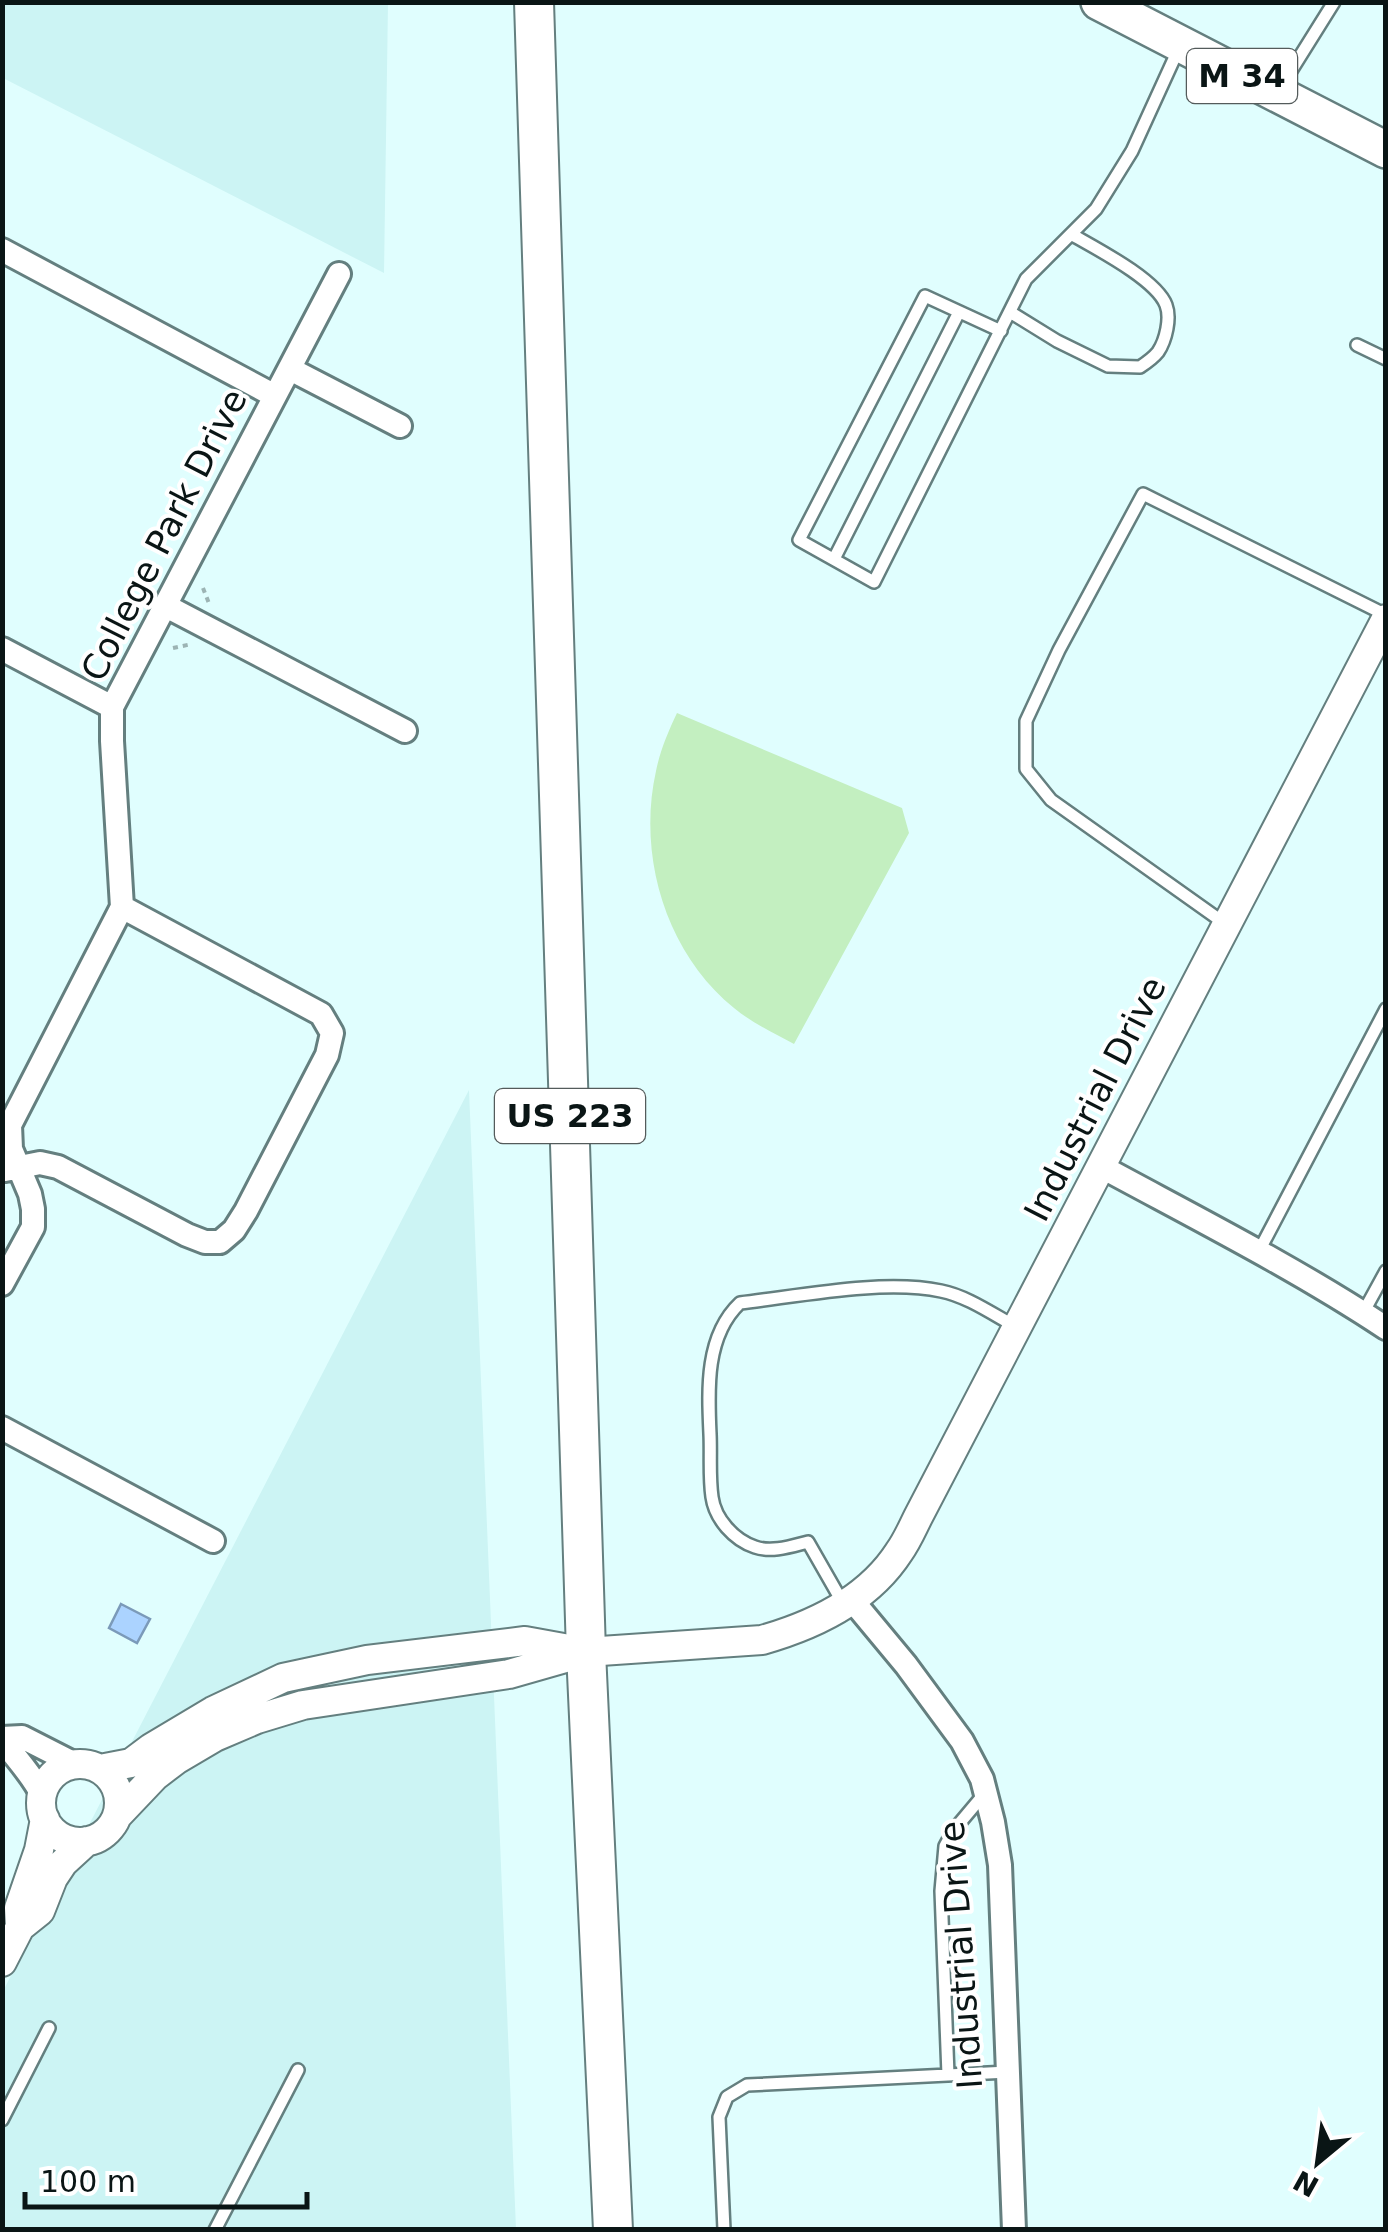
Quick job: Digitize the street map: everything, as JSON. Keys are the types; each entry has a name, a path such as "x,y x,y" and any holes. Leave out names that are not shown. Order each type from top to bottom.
{"highway":[{"name":"US 223","path":"534,2 586,1652 613,2230"}],"main road":[{"name":"M 34","path":"1114,6 1386,150"}],"street":[{"path":"2,250 276,396"},
{"name":"College Park Drive","path":"122,907 112,707 339,274"},
{"path":"290,369 400,426"},
{"path":"166,606 406,731"},
{"name":"Industrial Drive","path":"586,1652 762,1640 789,1632 827,1617 848,1602 877,1579 898,1554 1386,617"},
{"path":"2,649 112,707"},
{"path":"2,1284 32,1227 33,1209 30,1194 10,1169 10,1125 122,907 321,1014 332,1032 327,1055 246,1211 234,1230 220,1242 187,1236 58,1168 40,1163 10,1169"},
{"path":"1102,1167 1259,1251 1386,1328"},
{"path":"2,1428 212,1541"},
{"name":"Industrial Drive","path":"848,1602 906,1665 962,1741 986,1792 1000,1865 1014,2230"},
{"path":"20,1927 19,1908 39,1850 46,1784 64,1767 132,1763 213,1712 283,1678 367,1660 524,1641 586,1652"},
{"path":"2,1738 32,1775 52,1829 74,1841 87,1841 110,1828 155,1776 176,1760 257,1719 303,1705 509,1674 586,1652"},
{"path":"2,1738 22,1738 110,1778 117,1790 117,1816"},
{"path":"2,1962 20,1927 40,1911 63,1863 87,1841"}],"lane":[{"path":"1276,94 1334,2"},
{"path":"1002,331 925,296 799,540 874,582 1002,331 1026,279 1096,210 1132,152 1180,44"},
{"path":"1010,312 1108,366 1140,368 1158,352 1168,327 1167,306 1155,290 1122,263 1071,234"},
{"path":"834,559 959,312"},
{"path":"1357,344 1386,359"},
{"path":"1227,925 1051,800 1026,769 1026,721 1060,650 1143,494 1386,617"},
{"path":"1259,1251 1386,1008"},
{"path":"1363,1313 1386,1271"},
{"path":"848,1602 808,1542 784,1549 756,1548 734,1535 720,1519 712,1500 708,1375 726,1320 740,1303 889,1286 943,1291 1018,1328"},
{"path":"948,2075 942,1891 945,1846 986,1792"},
{"path":"2,2120 49,2028"},
{"path":"215,2230 298,2070"},
{"path":"724,2230 719,2117 726,2096 747,2085 1008,2072"}],"path":[{"path":"204,588 212,610"},
{"path":"173,648 197,643"}],"shaded area":[{"path":"2,3 388,3 384,273 3,78"},
{"path":"469,1090 516,2229 3,2229 2,1993"}],"green space":[{"path":"677,713 902,808 909,833 794,1044 741,1013 710,986 690,960 662,901 654,869 651,803 660,756"}],"water":[{"path":"121,1604 150,1619 137,1643 109,1628"}]}
